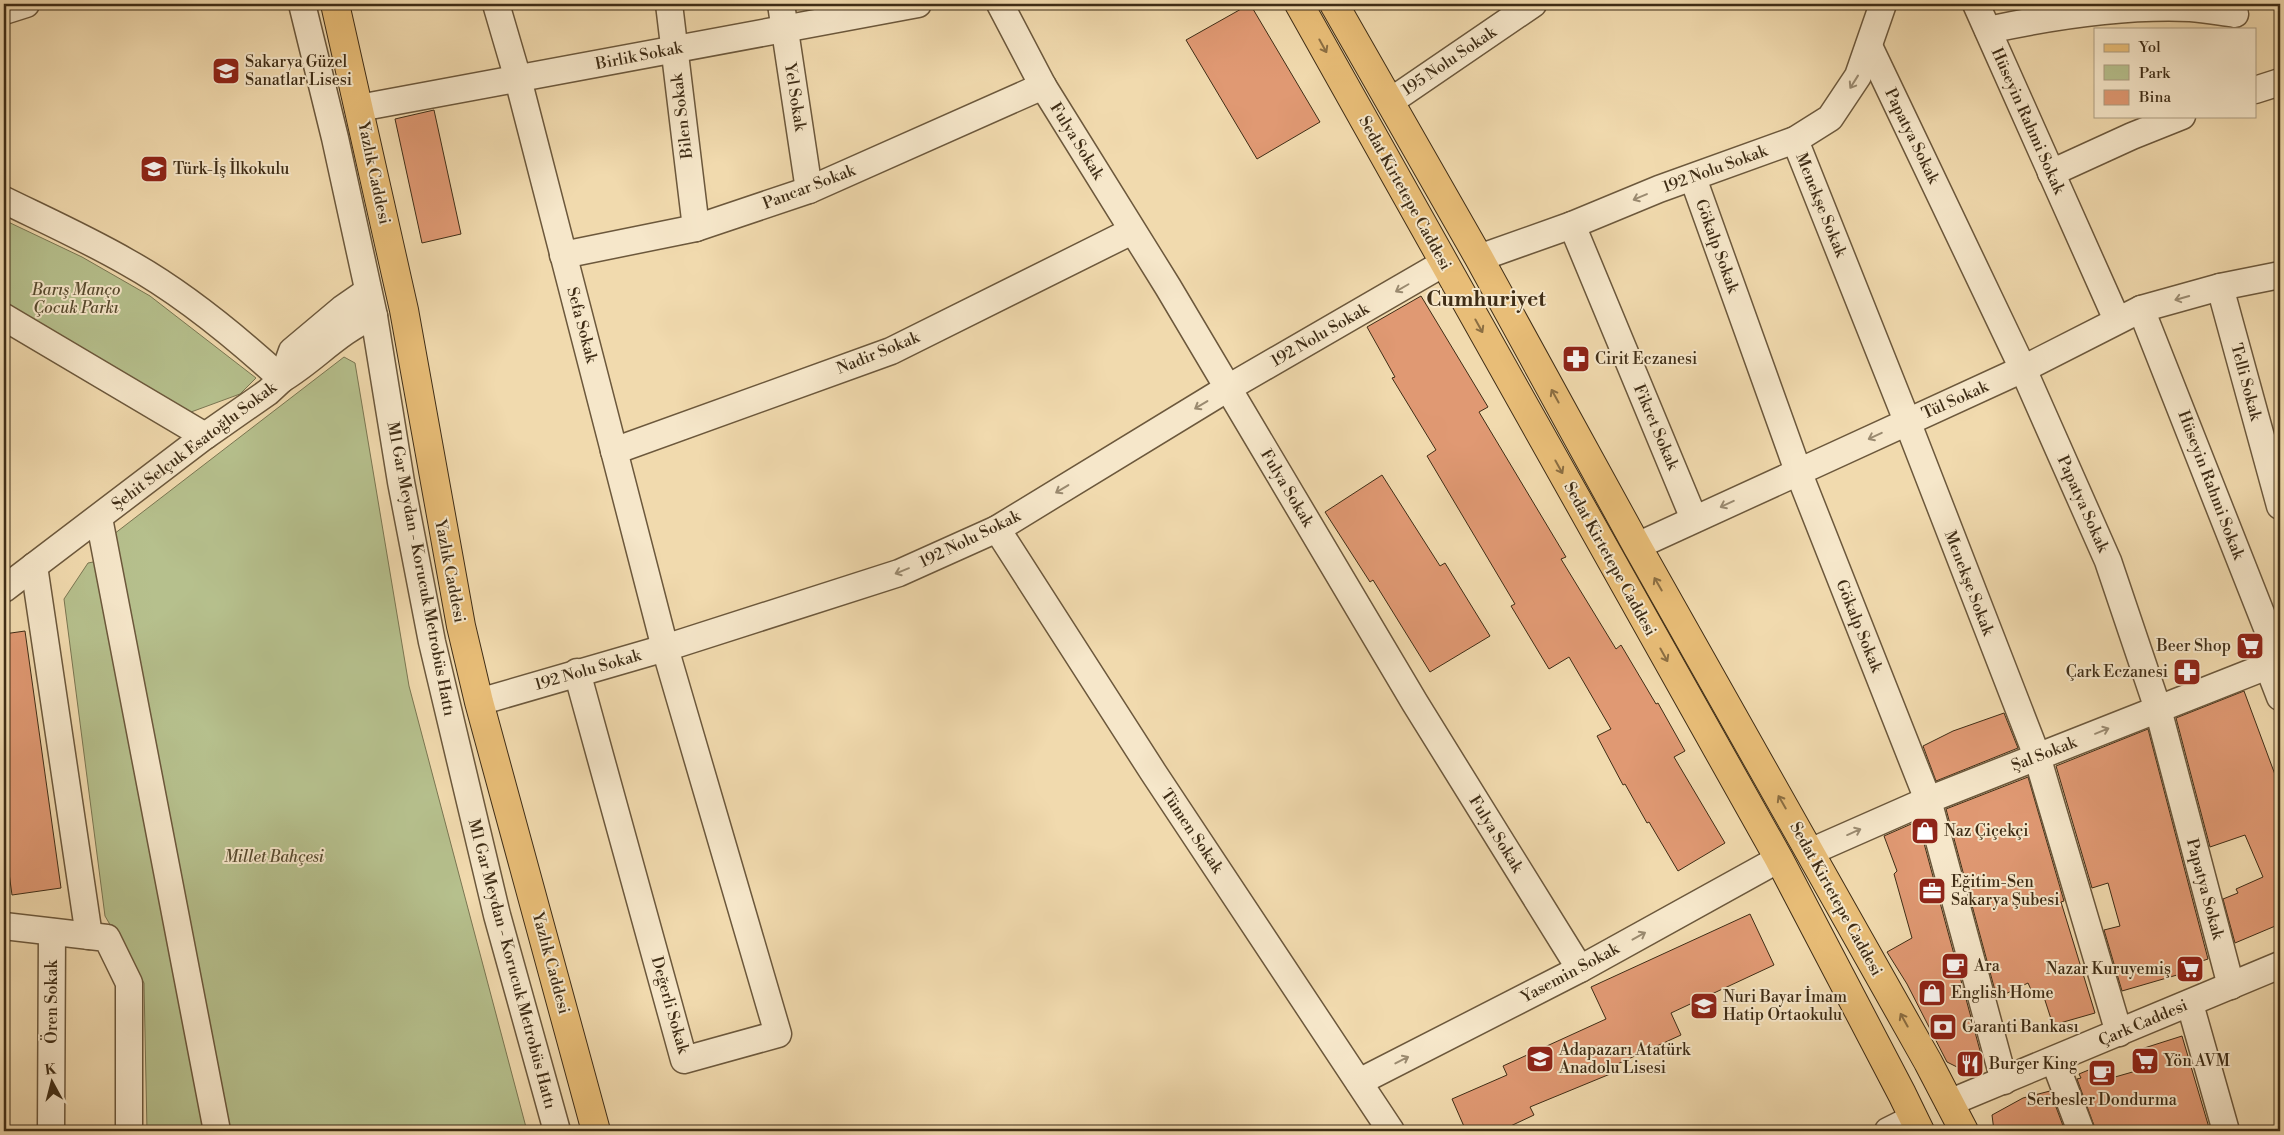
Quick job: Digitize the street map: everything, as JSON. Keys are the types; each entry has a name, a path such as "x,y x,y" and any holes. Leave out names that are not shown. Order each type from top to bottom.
{"main road":[{"name":"Yazlık Caddesi","path":"335,4 404,310 461,626 479,702 596,1131"},
{"name":"Sedat Kirtetepe Caddesi","path":"1299,4 1779,859 1902,1094 1916,1125"},
{"name":"Sedat Kirtetepe Caddesi","path":"1334,4 1479,258 1637,546 1928,1062 1958,1120"},
{"path":"1916,1125 1927,1091 1928,1062"}],"street":[{"path":"4,11 26,4"},
{"name":"M1 Gar Meydan - Korucuk Metrobüs Hattı","path":"302,4 335,138 374,316 401,482 432,642 497,915 556,1131"},
{"name":"Sefa Sokak","path":"496,4 518,79 665,648"},
{"name":"Bilen Sokak","path":"669,4 696,228"},
{"name":"Birlik Sokak","path":"359,108 675,49 783,16 918,4"},
{"name":"Fulya Sokak","path":"1000,4 1043,86 1168,287 1415,703 1580,968"},
{"name":"195 Nolu Sokak","path":"1391,101 1533,4"},
{"name":"Hüseyin Rahmi Sokak","path":"1976,4 2117,320"},
{"name":"192 Nolu Sokak","path":"1479,258 1572,225 1659,189 1795,140 1830,118 1858,76 1869,46 1877,8"},
{"path":"1988,30 2074,9 2190,8 2239,16"},
{"name":"Yel Sokak","path":"783,16 809,190"},
{"name":"Papatya Sokak","path":"1869,46 2023,369 2108,561 2158,709 2231,986"},
{"path":"2256,90 2280,82"},
{"name":"Pancar Sokak","path":"563,255 696,228 809,190 1043,86"},
{"path":"2050,173 2177,118"},
{"name":"Menekşe Sokak","path":"1795,140 2037,756 2119,1033"},
{"name":"Gökalp Sokak","path":"1693,178 1798,471 1930,808 2004,1081"},
{"path":"4,200 128,262 180,295 252,352 282,379 304,366 355,324 374,316"},
{"name":"Fikret Sokak","path":"1572,225 1694,519"},
{"name":"Nadir Sokak","path":"614,451 891,351 1132,231"},
{"name":"192 Nolu Sokak","path":"479,702 665,648 900,573 997,529 1228,388 1444,263"},
{"name":"Tül Sokak","path":"1637,546 2023,369 2142,309 2220,287 2280,275"},
{"name":"Telli Sokak","path":"2220,287 2280,506"},
{"name":"Şehit Selçuk Esatoğlu Sokak","path":"4,589 34,566 101,529 205,436 232,419 282,379 292,351 342,309 368,291"},
{"name":"Hüseyin Rahmi Sokak","path":"2142,309 2276,663 2280,697"},
{"path":"4,318 205,436"},
{"path":"101,529 217,1131"},
{"name":"Tümen Sokak","path":"997,529 1158,780 1390,1131"},
{"path":"34,566 89,936"},
{"name":"Değerli Sokak","path":"577,672 684,1060 778,1034 665,648"},
{"name":"Şal Sokak","path":"1810,852 1930,808 2037,756 2276,663"},
{"name":"Yasemin Sokak","path":"1359,1082 1580,968 1779,859"},
{"path":"4,926 106,938 129,983 129,1131"},
{"name":"Ören Sokak","path":"51,1131 52,932"},
{"name":"Çark Caddesi","path":"1958,1120 2004,1081 2280,965"},
{"path":"2190,1004 2226,1131"},
{"path":"2054,1060 2081,1131"},
{"path":"1888,1131 1916,1125"}],"green space":[{"name":"Barış Manço Çocuk Parkı","path":"4,220 82,257 150,296 256,378 240,394 191,412 4,303"},
{"name":"Millet Bahçesi","path":"344,357 355,363 409,686 527,1131 147,1131 144,983 105,916 64,599 88,563 119,557 114,534"}],"building":[{"path":"1250,4 1320,122 1257,159 1186,40"},
{"path":"434,110 461,234 422,243 395,119"},
{"path":"1421,296 1488,407 1479,412 1566,557 1561,559 1616,649 1621,645 1656,704 1658,703 1685,751 1674,757 1725,843 1678,871 1649,822 1647,823 1625,784 1623,785 1597,736 1611,729 1569,657 1549,669 1511,606 1515,604 1427,456 1436,450 1392,378 1395,377 1367,327"},
{"path":"1382,475 1440,566 1445,563 1490,636 1430,672 1373,580 1370,582 1325,512"},
{"path":"25,631 61,888 12,895 4,836 4,634"},
{"path":"2244,691 2280,788 2280,924 2235,943 2223,899 2238,893 2236,889 2263,877 2245,835 2210,847 2176,718"},
{"path":"2004,713 2018,748 1936,781 1923,746 1953,731"},
{"path":"2148,729 2208,959 2199,962 2201,968 2122,991 2104,930 2120,926 2108,883 2092,888 2056,766"},
{"path":"2028,777 2064,901 2061,902 2095,1013 2053,1025 2042,991 2033,994 2028,983 1997,998 1946,809"},
{"path":"1918,821 1982,1058 1957,1067 1947,1062 1907,984 1887,952 1912,938 1894,874 1897,871 1884,836"},
{"path":"1750,914 1774,965 1671,1013 1681,1035 1613,1066 1615,1072 1530,1107 1534,1115 1500,1131 1466,1131 1452,1099 1507,1075 1503,1066 1606,1019 1591,987"},
{"path":"2182,1036 2210,1131 2096,1131 2077,1079 2081,1078 2079,1074 2110,1061 2115,1077 2143,1069 2138,1050"},
{"path":"2050,1091 2065,1131 1994,1131 1992,1115 2023,1098"}],"place":[{"name":"Sakarya Güzel Sanatlar Lisesi","path":"226,71"},
{"name":"Türk-İş İlkokulu","path":"154,169"},
{"name":"Cirit Eczanesi","path":"1576,359"},
{"name":"Beer Shop","path":"2250,646"},
{"name":"Çark Eczanesi","path":"2187,672"},
{"name":"Naz Çiçekçi","path":"1925,831"},
{"name":"Eğitim-Sen Sakarya Şubesi","path":"1932,891"},
{"name":"Ara","path":"1955,966"},
{"name":"Nazar Kuruyemiş","path":"2190,969"},
{"name":"English Home","path":"1932,993"},
{"name":"Nuri Bayar İmam Hatip Ortaokulu","path":"1704,1006"},
{"name":"Garanti Bankası","path":"1943,1027"},
{"name":"Adapazarı Atatürk Anadolu Lisesi","path":"1540,1059"},
{"name":"Yön AVM","path":"2145,1061"},
{"name":"Burger King","path":"1970,1064"},
{"name":"Serbesler Dondurma","path":"2102,1073"}],"district":[{"name":"Cumhuriyet","path":"1486,300"}]}
